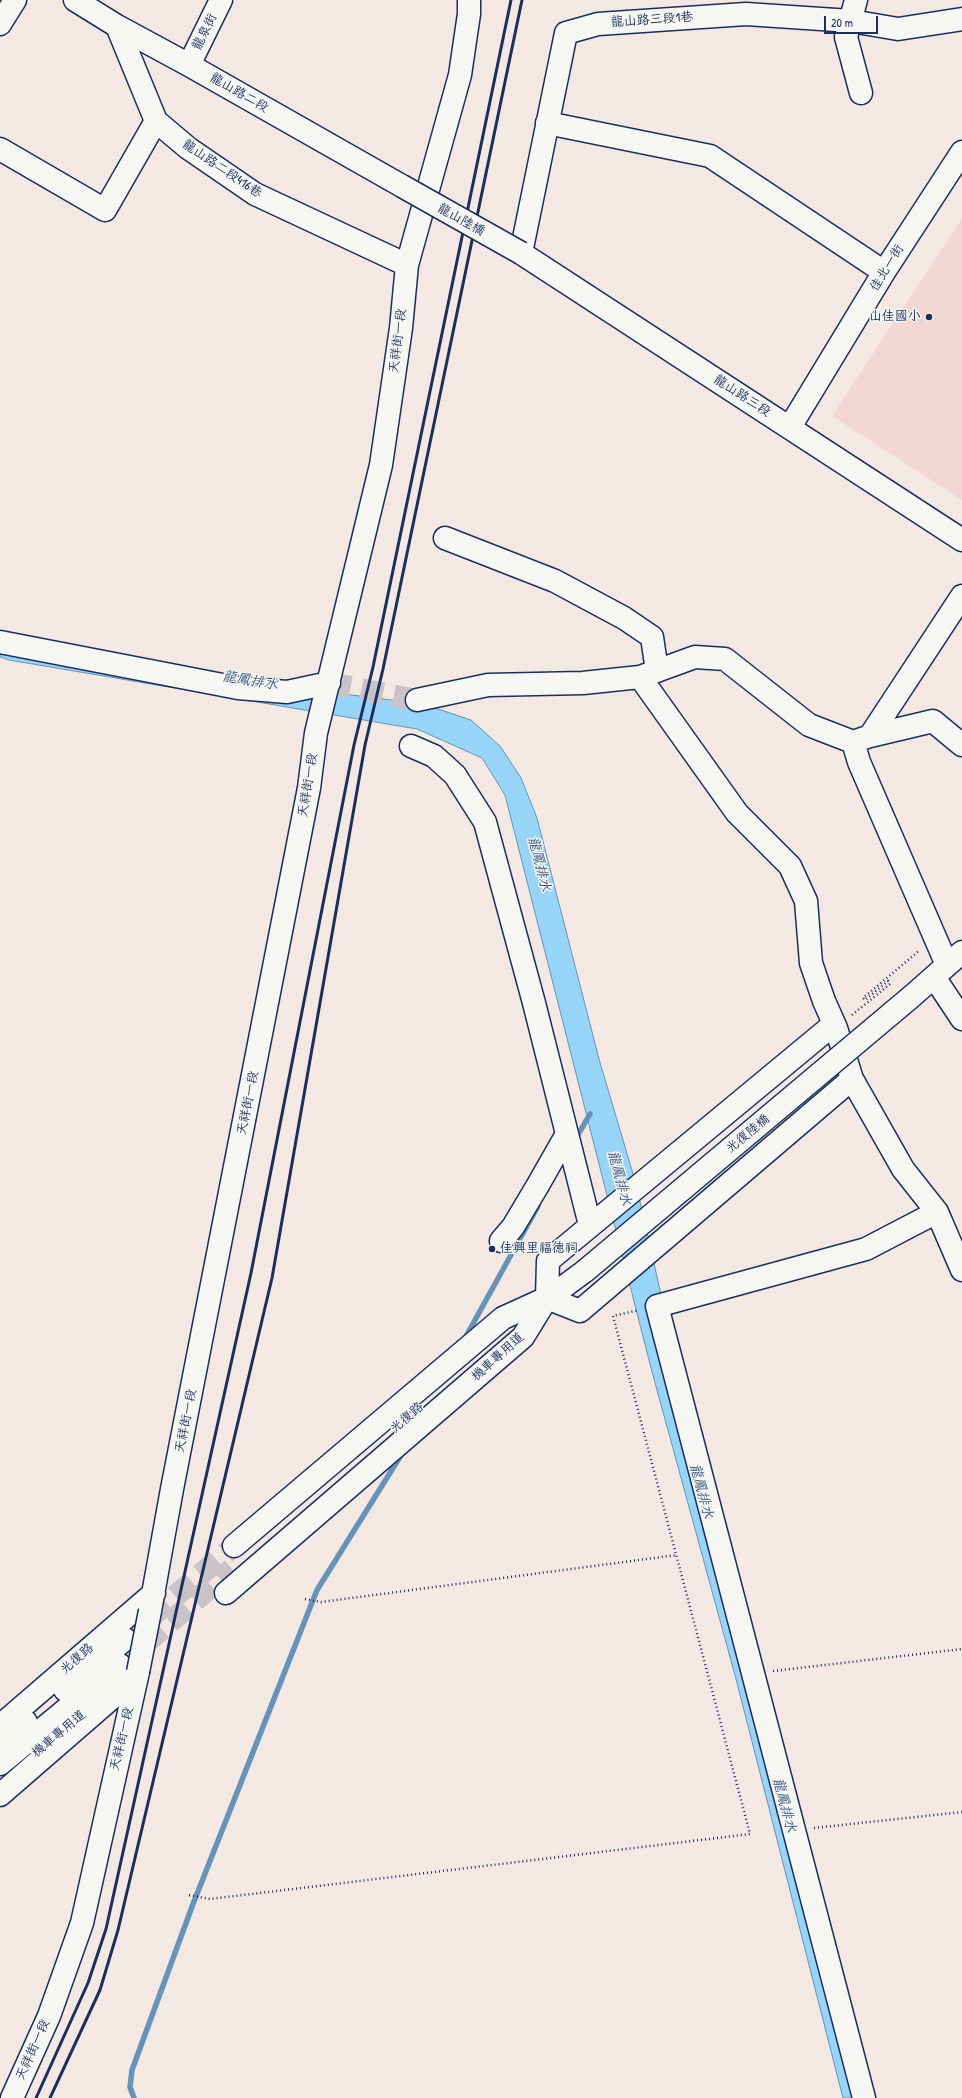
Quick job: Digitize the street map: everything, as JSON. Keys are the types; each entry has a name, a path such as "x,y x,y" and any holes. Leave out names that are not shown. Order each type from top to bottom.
{"street":[{"path":"0,24 15,0"},
{"name":"龍山路二段","path":"75,0 117,26 189,64 402,186"},
{"name":"龍泉街","path":"189,64 221,0"},
{"name":"天祥街一段","path":"12,2098 49,2016 82,1923 128,1674 152,1602 310,788 316,733 381,465 401,328 407,265 460,75 469,14 469,0"},
{"path":"856,0 846,38 861,93"},
{"name":"龍山路三段1巷","path":"521,253 566,33 598,24 746,14 851,21 898,29 962,19"},
{"name":"龍山路二段416巷","path":"117,26 156,121 188,148 255,194 407,265"},
{"path":"0,150 105,210 156,121"},
{"path":"547,123 710,156 884,272"},
{"name":"佳北一街","path":"790,427 884,272 961,154"},
{"name":"龍山陸橋","path":"402,186 521,253"},
{"name":"龍山路三段","path":"521,253 962,540"},
{"path":"445,538 555,580 624,618 652,637 648,674 737,813 790,866 806,901 811,963 835,1026 852,1079 903,1170 937,1212 962,1270"},
{"path":"962,596 862,739 859,762 935,938 948,964 962,1019"},
{"path":"0,642 238,688 287,692 329,683"},
{"path":"417,700 488,684 583,683 648,674 695,657 725,659 809,725 862,739 933,721 962,745"},
{"path":"411,746 434,756 455,775 485,822 567,1134 595,1221"},
{"name":"光復陸橋","path":"585,1271 911,997 948,964"},
{"path":"835,1026 725,1113 548,1261 547,1298 580,1311 852,1079"},
{"path":"501,1242 524,1209 567,1134"},
{"path":"864,2098 657,1306 866,1249 937,1212"},
{"name":"光復路","path":"232,1569 547,1298 585,1271"},
{"name":"機車專用道","path":"234,1546 503,1318 547,1298"},
{"name":"機車專用道","path":"226,1593 523,1337 547,1298"},
{"name":"光復路","path":"0,1726 152,1602"},
{"path":"0,1744 125,1639"},
{"path":"0,1764 128,1674"},
{"path":"0,1795 128,1674"},
{"name":"機車專用道","path":"0,1783 128,1674"}],"path":[{"path":"835,1026 890,984 888,981 864,1000 863,998 935,938"},
{"path":"189,1895 204,1898 218,1898 750,1834 613,1316 641,1309"},
{"path":"305,1599 321,1602 677,1555"},
{"path":"753,1674 962,1649"},
{"path":"794,1830 962,1812"}],"shaded area":[{"name":"山佳國小","path":"962,218 962,500 832,416"}],"water":[{"name":"龍鳳排水","path":"0,637 225,679 423,704 471,720 500,746 521,778 537,818 599,1059 636,1184 672,1343 872,2098 843,2098 736,1679 651,1368 505,795 482,758 417,729 9,660 0,657"}],"waterway":[{"path":"575,1140 590,1114"},
{"path":"464,1340 538,1206"},
{"path":"134,2098 130,2087 132,2070 193,1904 317,1590 403,1452"}],"tunnel":[{"path":"329,683 417,700"},
{"path":"125,1639 234,1546"},
{"path":"120,1665 232,1569"}],"railway":[{"path":"36,2098 88,1983 106,1929 251,1273 354,745 373,667 511,0"},
{"path":"50,2098 100,1990 118,1930 272,1278 365,745 383,669 522,0"}],"place":[{"name":"山佳國小","path":"929,317"},
{"name":"佳興里福德祠","path":"492,1249"}]}
